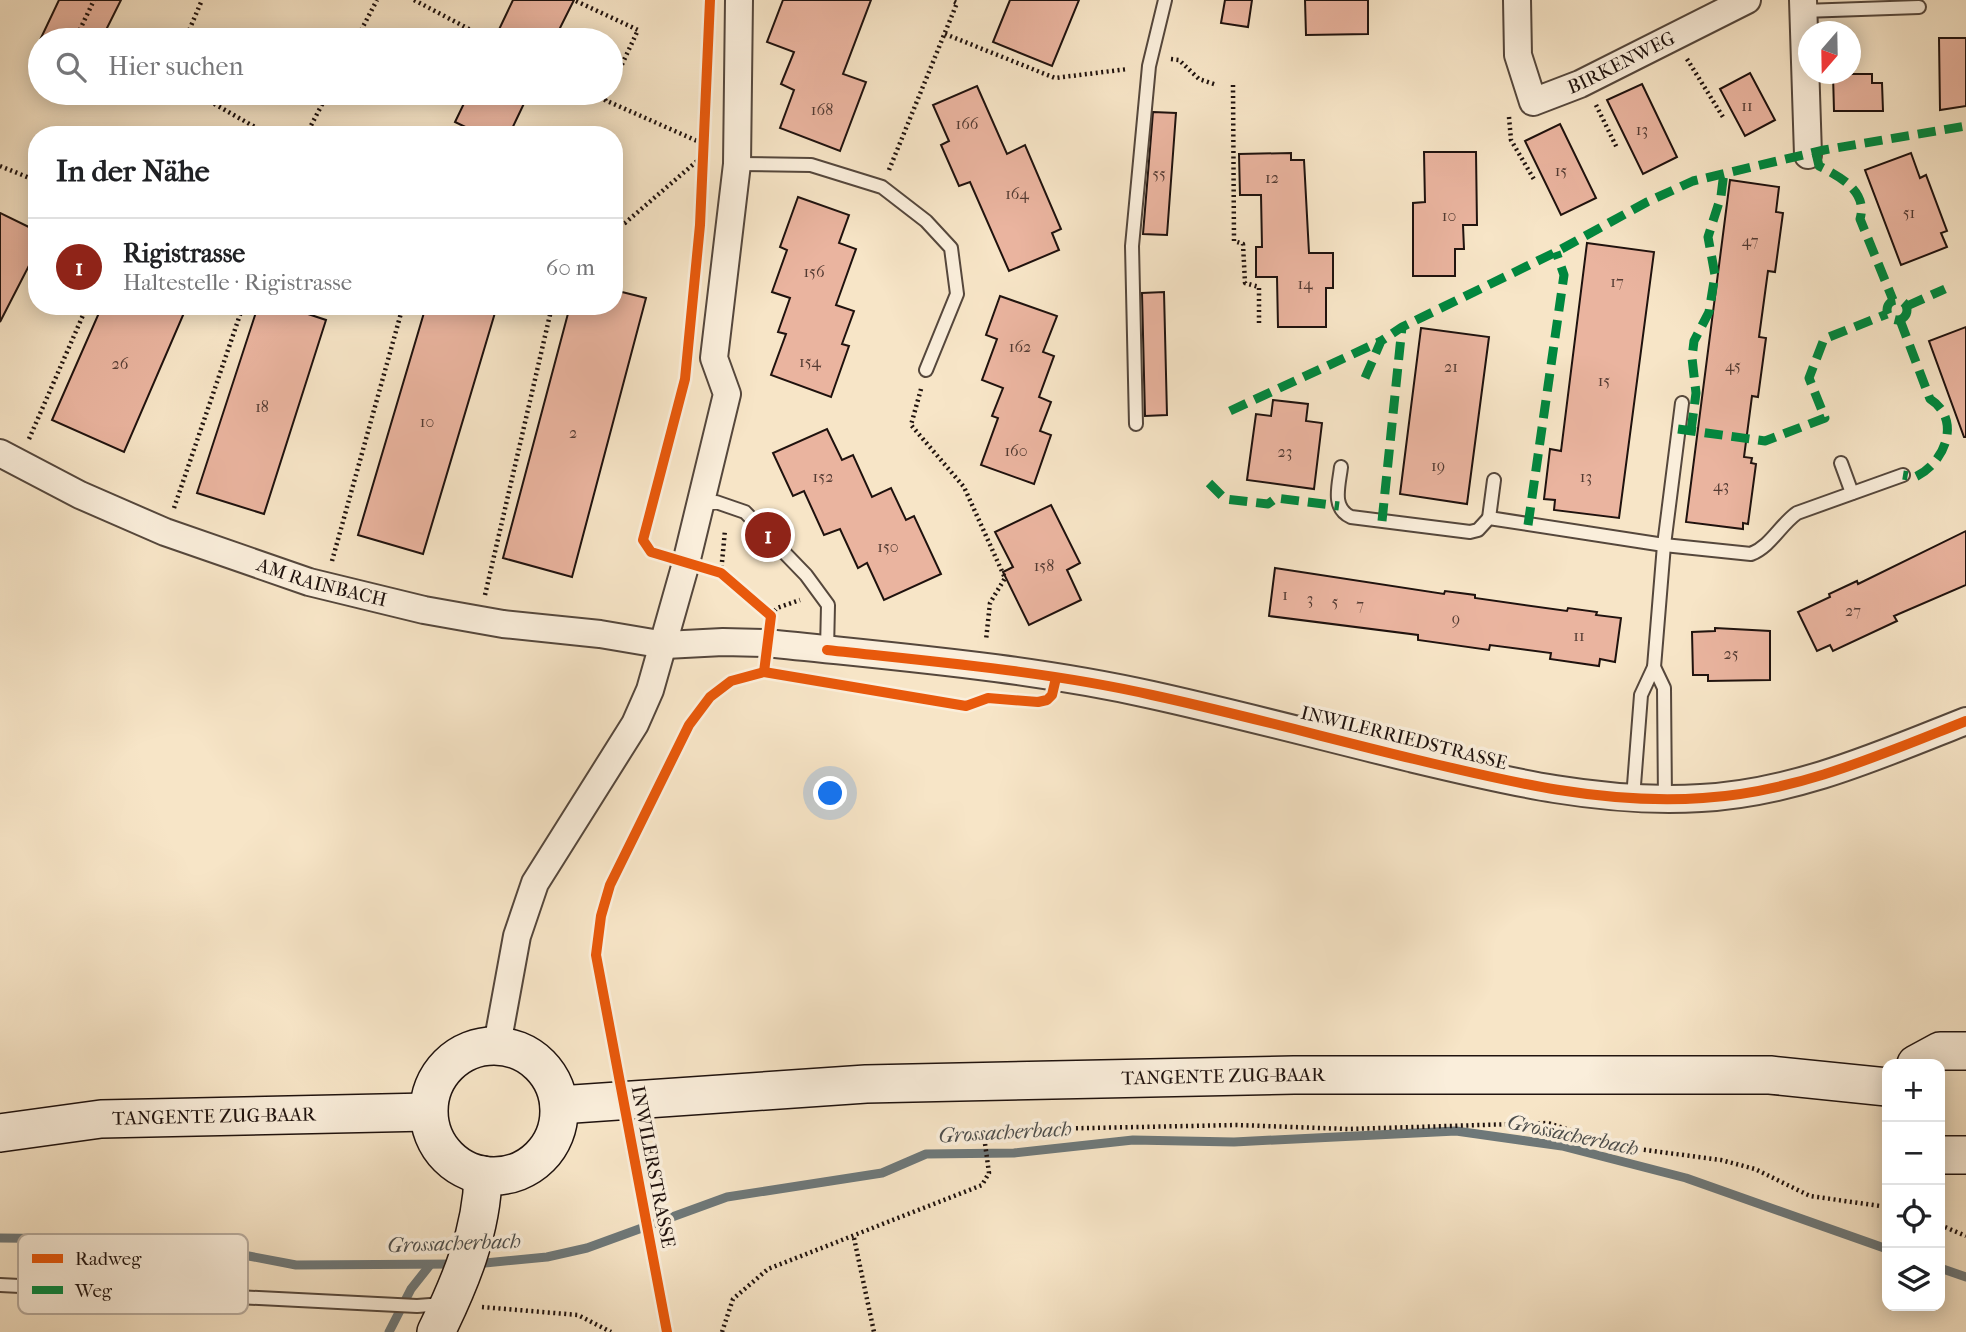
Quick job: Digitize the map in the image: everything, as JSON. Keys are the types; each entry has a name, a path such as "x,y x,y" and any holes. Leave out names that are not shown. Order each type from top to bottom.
{"main road":[{"path":"496,1045 512,1048 539,1063 552,1082 559,1105 555,1134 538,1158 513,1173 483,1175 466,1170 439,1146 431,1130 428,1112 430,1094 437,1078 448,1064 462,1053 496,1045"},
{"path":"1925,1059 1940,1051 1966,1051"},
{"name":"TANGENTE ZUG-BAAR","path":"559,1105 866,1084 1294,1075 1770,1075 1882,1086"},
{"name":"TANGENTE ZUG-BAAR","path":"0,1133 101,1119 428,1112"},
{"path":"1945,1155 1966,1155"},
{"path":"440,1307 475,1235 483,1175"}],"street":[{"path":"496,1045 517,936 535,883 635,724 665,645 727,394 714,358 737,164 739,0"},
{"name":"BIRKENWEG","path":"1517,0 1518,55 1533,102 1585,82 1747,0"},
{"path":"1803,6 1808,155"},
{"name":"AM RAINBACH","path":"9,458 80,495 165,532 326,586 479,620 600,634 665,645"},
{"name":"INWILERRIEDSTRASSE","path":"665,645 767,643 983,667 1150,694 1515,784 1633,799 1705,798 1775,788 1867,762 1966,721"}],"lane":[{"path":"1136,424 1132,246 1150,61 1165,0"},
{"path":"1803,6 1919,7"},
{"path":"737,164 811,165 882,187 926,221 951,248 957,295 926,370"},
{"path":"1633,799 1641,695 1654,667 1664,545 1682,403"},
{"path":"1841,463 1852,493"},
{"path":"1341,467 1337,502 1340,509 1351,517 1470,532 1478,530 1489,518 1494,480"},
{"path":"1489,518 1664,545 1751,554 1761,550 1783,523 1797,513 1903,475"},
{"path":"700,506 716,502 745,512 806,575 828,606 827,650"},
{"path":"1654,667 1664,688 1665,800"},
{"path":"0,1284 18,1285"},
{"path":"248,1297 440,1307"}],"path":[{"path":"81,28 94,0"},
{"path":"191,28 202,0"},
{"path":"362,28 377,0"},
{"path":"414,0 467,28"},
{"path":"576,1 638,30 623,62"},
{"path":"882,187 945,34 955,1"},
{"path":"945,34 1055,78 1150,61 1179,60 1199,79 1217,85"},
{"path":"1673,37 1723,117"},
{"path":"1585,82 1617,148"},
{"path":"1233,85 1234,242 1243,244 1245,283 1259,286 1259,326"},
{"path":"216,105 253,126"},
{"path":"311,126 322,105"},
{"path":"616,105 704,144"},
{"path":"1509,115 1511,140 1535,181"},
{"path":"703,170 704,131"},
{"path":"623,224 703,156"},
{"path":"0,166 28,177"},
{"path":"9,458 82,315"},
{"path":"165,532 240,315"},
{"path":"326,586 400,315"},
{"path":"479,620 549,315"},
{"path":"926,370 911,425 964,487 1005,578 990,603 985,648"},
{"path":"721,573 725,522"},
{"path":"686,563 721,573 731,581"},
{"path":"761,607 771,616 767,643"},
{"path":"722,1332 733,1298 768,1269 854,1238 982,1185 989,1173 985,1136 990,1130 1237,1125 1348,1129 1548,1123 1623,1147 1721,1160 1755,1169 1810,1196 1882,1206"},
{"path":"1945,1227 1966,1236"},
{"path":"854,1238 874,1332"},
{"path":"440,1307 578,1315 611,1332"}],"building":[{"path":"59,0 121,0 107,28 46,28"},
{"path":"513,0 574,0 560,28 500,28"},
{"path":"783,0 871,0 843,74 866,82 840,151 780,128 794,90 781,84 794,52 767,42"},
{"path":"1010,0 1079,0 1052,66 993,42"},
{"path":"1225,0 1252,0 1248,27 1221,23"},
{"path":"1305,0 1368,0 1368,34 1306,35"},
{"path":"1939,38 1966,38 1966,106 1940,110"},
{"path":"1750,73 1775,120 1745,136 1720,89"},
{"path":"1861,74 1872,74 1872,83 1882,83 1883,111 1834,111 1833,84 1861,84"},
{"path":"1642,84 1677,157 1643,174 1607,100"},
{"path":"977,86 1007,154 1025,145 1061,229 1052,233 1059,250 1009,271 970,182 959,186 941,145 949,141 933,105"},
{"path":"463,105 523,105 513,126 463,126 455,122"},
{"path":"1153,112 1176,113 1167,235 1143,234"},
{"path":"1560,124 1596,198 1561,215 1525,141"},
{"path":"1424,152 1476,152 1477,225 1463,225 1464,249 1455,249 1455,276 1413,276 1413,203 1425,202"},
{"path":"1291,153 1291,160 1304,160 1309,253 1333,253 1333,288 1326,288 1326,327 1278,327 1277,277 1256,277 1256,247 1262,247 1261,195 1240,195 1239,154"},
{"path":"1911,153 1920,178 1926,175 1947,231 1941,233 1947,247 1901,265 1865,170"},
{"path":"1730,180 1779,187 1776,212 1783,213 1775,272 1768,271 1759,337 1766,338 1758,397 1752,396 1744,457 1752,458 1751,463 1756,464 1748,524 1743,523 1743,529 1686,522"},
{"path":"798,197 849,215 839,243 856,249 836,305 854,311 842,344 849,346 831,397 771,375 786,334 778,332 790,298 772,292 787,250 780,247"},
{"path":"0,213 28,227 28,268 0,322"},
{"path":"1587,243 1654,252 1619,518 1554,510 1555,500 1544,499 1550,449 1561,451"},
{"path":"623,292 646,298 572,577 503,558 568,315 623,315"},
{"path":"1164,292 1167,415 1145,416 1142,293"},
{"path":"1000,296 1057,316 1043,352 1054,356 1039,397 1051,402 1040,431 1051,435 1034,484 981,465 998,418 992,416 1003,388 982,380 997,339 986,335"},
{"path":"98,315 183,315 124,452 52,420"},
{"path":"255,315 311,315 326,320 264,514 197,493"},
{"path":"423,315 494,315 423,554 358,535"},
{"path":"1966,327 1966,437 1964,437 1929,341"},
{"path":"1421,328 1489,337 1467,504 1400,494"},
{"path":"1273,400 1308,404 1306,421 1322,423 1314,489 1247,480 1256,414 1271,416"},
{"path":"827,429 842,460 853,455 872,497 891,488 906,520 914,516 941,574 884,600 867,563 858,568 840,529 824,535 804,491 793,496 773,453"},
{"path":"1051,505 1080,563 1067,570 1081,600 1029,625 1003,572 1013,567 995,532"},
{"path":"1966,531 1966,585 1894,616 1897,621 1833,651 1830,645 1817,651 1798,612 1830,597 1829,594 1857,581 1858,584"},
{"path":"1275,568 1444,594 1445,591 1475,595 1475,598 1567,611 1568,608 1597,612 1596,615 1621,618 1615,662 1600,659 1599,666 1550,659 1551,653 1490,645 1489,650 1418,640 1418,635 1269,616"},
{"path":"1715,628 1770,631 1770,680 1708,681 1708,675 1693,675 1692,632 1715,631"}],"waterway":[{"name":"Grossacherbach","path":"475,1264 547,1257 587,1248 727,1197 882,1173 926,1154 1014,1153 1133,1140 1234,1142 1456,1131 1562,1146 1686,1178 1884,1248"},
{"name":"Grossacherbach","path":"0,1238 18,1238"},
{"name":"Grossacherbach","path":"248,1256 296,1265 457,1264"},
{"path":"389,1332 411,1289 430,1265"},
{"name":"Grossacherbach","path":"1945,1270 1966,1277"}],"marked path":[{"path":"1365,378 1381,341 1402,327 1693,181 1824,150 1966,126"},
{"path":"1816,153 1819,166 1844,180 1856,193 1860,201 1860,219 1893,300"},
{"path":"1691,431 1696,393 1692,358 1694,341 1709,312 1715,275 1708,237 1721,196 1724,172"},
{"path":"1528,525 1564,275 1556,252"},
{"path":"1907,306 1945,289"},
{"path":"1893,300 1901,300 1907,310 1901,320 1893,320 1887,314 1887,306 1893,300"},
{"path":"1678,429 1765,441 1825,418 1809,378 1824,339 1887,314"},
{"path":"1900,320 1930,399 1946,418 1947,429 1946,441 1934,462 1915,477 1903,475"},
{"path":"1382,521 1402,327"},
{"path":"1230,411 1381,341"},
{"path":"1209,483 1225,499 1268,504 1276,498 1339,506"}],"cycle path":[{"path":"710,0 700,225 685,379 643,540 651,552 721,573 771,616 764,672"},
{"path":"827,650 990,668 1112,687 1218,710 1485,776 1557,790 1630,798 1703,798 1772,788 1837,770 1966,721"},
{"name":"INWILERSTRASSE","path":"667,1332 596,955 601,916 610,885 689,725 710,697 731,681 764,672 966,706 988,698 1038,702 1047,700 1052,695 1056,678"}],"place":[{"name":"Rigistrasse","path":"768,535"}]}
